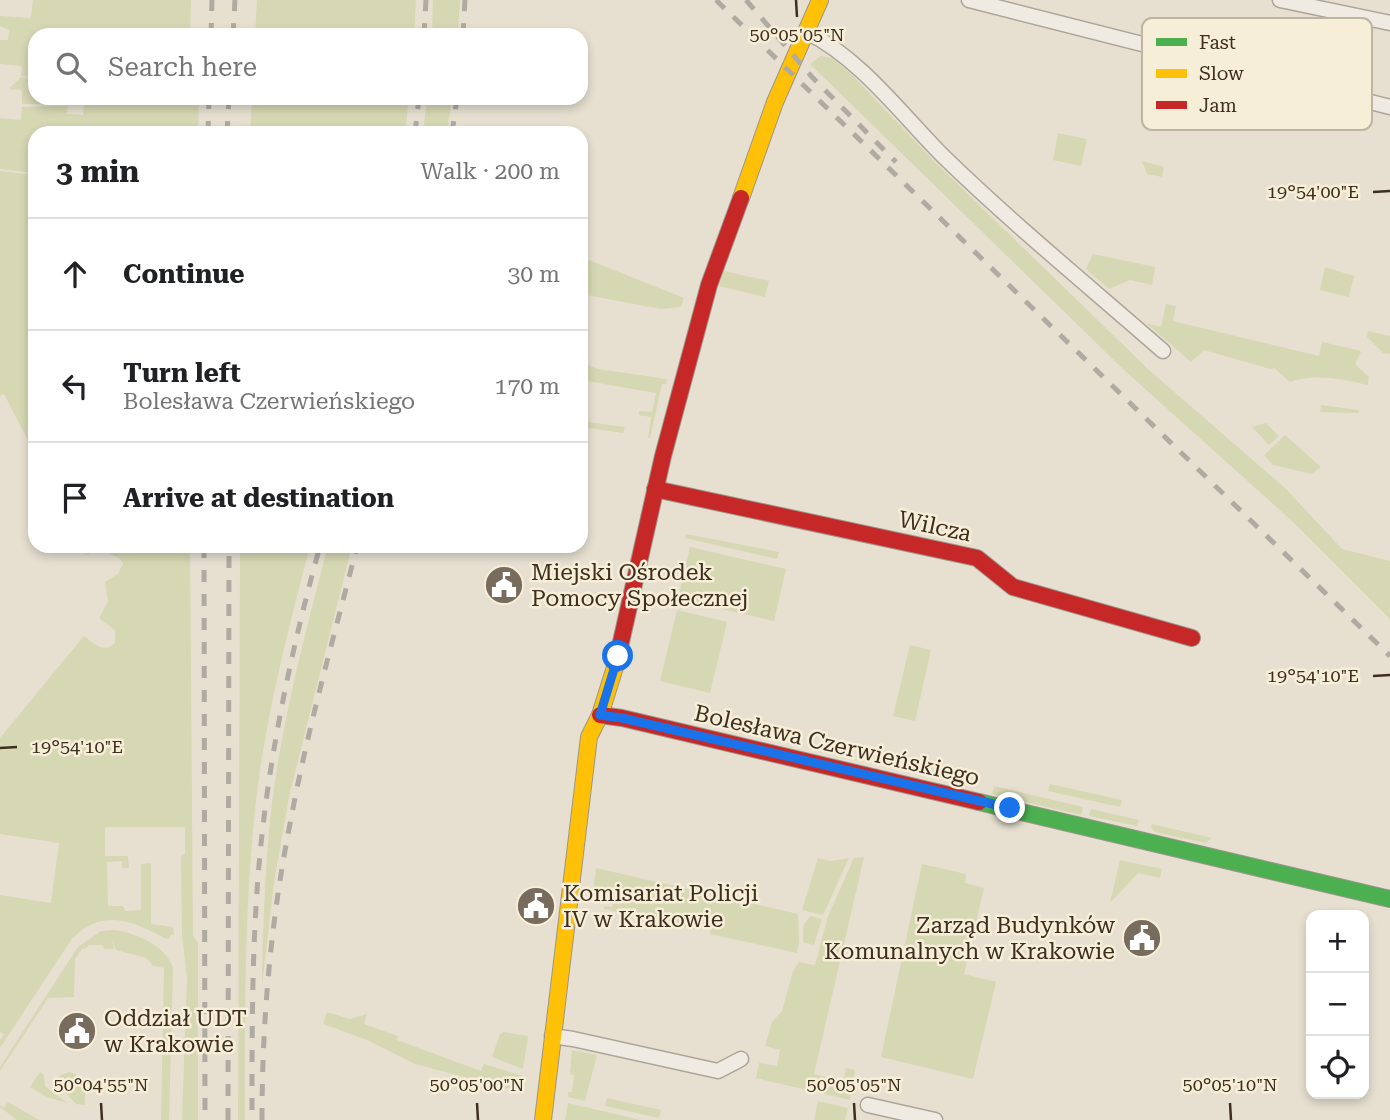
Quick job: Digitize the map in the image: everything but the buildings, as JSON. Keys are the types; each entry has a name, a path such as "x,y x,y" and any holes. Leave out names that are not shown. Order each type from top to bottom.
{"street":[{"path":"542,1120 589,737 600,715 618,656 655,489 709,285 775,102 820,0"},
{"path":"969,0 1142,44"},
{"path":"1280,0 1366,18"},
{"path":"1372,19 1390,23"},
{"path":"807,32 848,60 945,158 1163,351"},
{"path":"1372,102 1390,107"},
{"name":"Wilcza","path":"655,489 977,558 1013,587 1192,638"},
{"name":"Bolesława Czerwieńskiego","path":"600,715 1390,899"},
{"path":"552,1036 573,1038 718,1071 741,1059"},
{"path":"868,1105 936,1120"}],"green space":[{"path":"33,0 191,0 190,28 28,28 28,77 21,76 22,66 0,64 0,40 8,40 9,30 0,26 0,16 31,18"},
{"path":"257,0 416,0 414,28 255,28"},
{"path":"433,0 460,0 458,28 432,28"},
{"path":"821,56 832,58 850,73 936,163 1149,370 1286,489 1342,549 1390,561 1390,619 1293,522 1124,370 810,64"},
{"path":"21,77 28,78 28,104 22,104 22,90 9,89"},
{"path":"84,105 199,105 198,126 28,126 28,172 0,169 0,118 21,120 22,107 68,106 67,114 83,115"},
{"path":"252,105 408,105 406,126 250,126"},
{"path":"426,105 451,105 448,126 424,126"},
{"path":"1058,133 1087,139 1081,166 1053,160"},
{"path":"1142,161 1164,167 1162,177 1147,174"},
{"path":"0,171 28,174 28,440 4,394 0,395"},
{"path":"1093,254 1155,267 1152,285 1130,280 1109,289 1086,269"},
{"path":"588,260 684,298 681,307 661,309 588,295"},
{"path":"1325,267 1354,276 1349,297 1320,290"},
{"path":"724,271 769,281 765,297 719,286"},
{"path":"1166,304 1176,306 1173,321 1319,356 1322,342 1358,350 1361,352 1355,364 1369,377 1368,385 1319,377 1290,382 1274,368 1204,350 1191,362 1146,323 1161,327"},
{"path":"1368,331 1390,336 1390,354 1383,353 1367,337"},
{"path":"588,365 598,369 667,379 666,384 662,384 648,438 651,417 639,415 639,411 652,412 656,393 588,381"},
{"path":"1321,405 1359,410 1358,413 1320,412"},
{"path":"588,422 625,427 623,433 588,428"},
{"path":"1266,423 1279,436 1269,445 1252,427"},
{"path":"1285,435 1321,467 1312,474 1273,465 1264,455"},
{"path":"686,534 779,552 777,559 685,538"},
{"path":"690,547 786,569 774,621 678,599"},
{"path":"190,553 193,936 198,943 198,1120 182,1120 187,978 182,935 181,856 185,854 185,827 105,827 105,856 128,856 129,868 122,868 122,861 107,862 108,906 123,906 125,911 141,910 141,864 151,863 151,924 173,927 174,935 169,939 164,938 140,926 116,920 94,924 82,930 71,940 0,1048 0,1040 4,1034 0,1032 0,895 51,903 59,843 0,834 0,738 84,636 103,648 115,643 115,630 99,618 108,602 105,582 118,574 123,563 110,554"},
{"path":"240,553 308,553 272,705 256,801 247,921 245,1120 238,1120"},
{"path":"326,553 350,553 290,792 274,882 262,985 270,826 282,738"},
{"path":"677,610 727,622 710,693 660,681"},
{"path":"910,645 931,650 915,721 893,716"},
{"path":"1050,784 1122,800 1120,807 1048,791"},
{"path":"994,786 1083,807 1081,815 992,794"},
{"path":"1091,809 1139,820 1137,826 1089,816"},
{"path":"1152,824 1212,838 1205,843 1155,832"},
{"path":"864,857 814,1074 825,1077 824,1084 842,1088 846,1068 855,1070 850,1100 756,1078 759,1063 777,1066 780,1050 765,1046 772,1022 782,1011 793,971 799,962 815,965 828,916 854,858"},
{"path":"818,858 831,861 849,858 823,915 802,910"},
{"path":"1120,860 1162,869 1160,878 1138,873 1110,903"},
{"path":"922,864 966,874 965,883 984,888 964,974 996,982 973,1079 881,1057"},
{"path":"596,868 705,893 704,898 716,901 718,895 798,914 797,953 710,934 711,927 699,924 697,930 604,909 604,906 612,907 615,893 598,890 596,899 592,898"},
{"path":"810,916 822,919 814,945 803,942 803,926"},
{"path":"115,930 150,942 164,953 173,968 169,1120 161,1120 164,968 153,966 147,958 116,950 112,940 114,949 104,949 103,945 88,945 82,949 75,959 74,997 48,998 0,1071 0,1067 78,947 101,931"},
{"path":"327,1012 350,1019 367,1014 364,1024 398,1036 397,1040 481,1071 484,1064 523,1076 520,1092 415,1064 367,1040 323,1024"},
{"path":"504,1032 528,1036 523,1069 492,1057 500,1034"},
{"path":"572,1050 597,1055 585,1101 568,1097 568,1092 572,1092 574,1075 570,1074"},
{"path":"40,1072 44,1075 45,1086 67,1103 47,1097 30,1087"},
{"path":"69,1072 76,1074 77,1087 85,1087 85,1105 76,1104 59,1086 59,1076"},
{"path":"607,1098 661,1110 659,1118 605,1106"},
{"path":"818,1101 848,1108 845,1120 814,1120"},
{"path":"8,1102 39,1120 17,1120 0,1107 4,1108"},
{"path":"568,1103 641,1120 565,1120"}],"railway":[{"path":"211,28 212,0"},
{"path":"233,28 235,0"},
{"path":"424,28 426,0"},
{"path":"463,28 465,0"},
{"path":"716,0 1390,656"},
{"path":"746,0 812,77 896,162"},
{"path":"208,126 209,105"},
{"path":"227,126 229,105"},
{"path":"416,126 418,105"},
{"path":"453,126 456,105"},
{"path":"204,553 205,1120"},
{"path":"228,1120 229,553"},
{"path":"252,1110 254,950 264,815 283,699 318,553"},
{"path":"262,1120 269,969 284,856 305,750 355,553"}],"traffic: fast":[{"path":"979,802 1390,899"}],"traffic: slow":[{"path":"741,198 775,102 820,0"},
{"path":"543,1120 589,737 600,715 616,664"}],"traffic: jam":[{"path":"616,664 663,456 709,285 741,198"},
{"path":"655,489 977,558 1013,587 1192,638"},
{"path":"600,715 979,802"}],"place":[{"name":"Miejski Ośrodek Pomocy Społecznej","path":"504,585"},
{"name":"Komisariat Policji IV w Krakowie","path":"536,906"},
{"name":"Zarząd Budynków Komunalnych w Krakowie","path":"1142,938"},
{"name":"Oddział UDT w Krakowie","path":"77,1031"}],"route":[{"path":"618,656 600,715 1010,808"}]}
